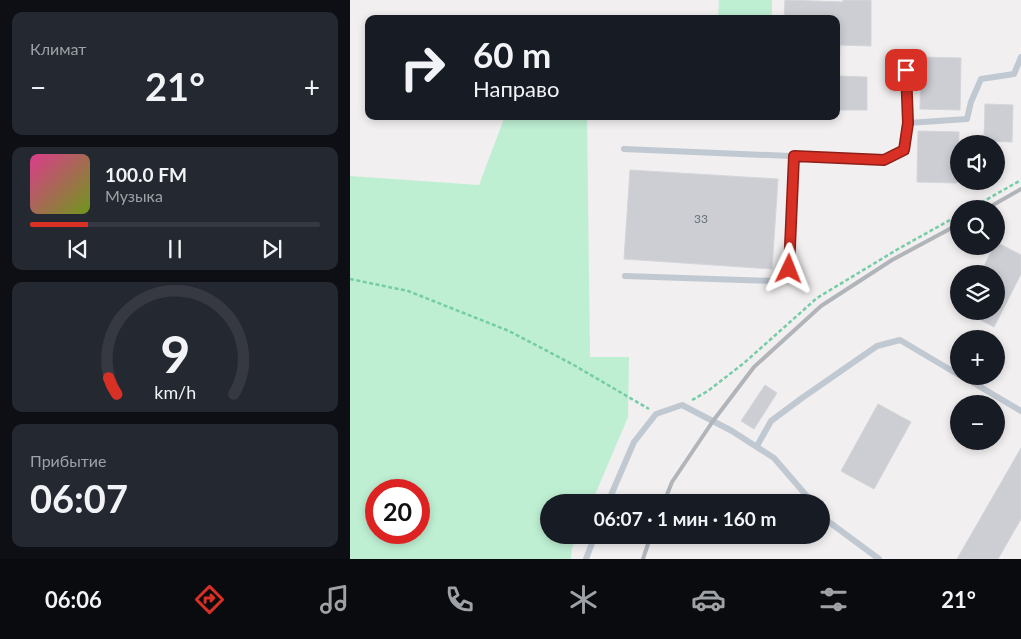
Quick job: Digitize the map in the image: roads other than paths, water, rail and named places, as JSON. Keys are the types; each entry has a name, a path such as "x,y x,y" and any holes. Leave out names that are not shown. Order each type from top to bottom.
{"lane":[{"path":"624,149 884,160 904,150 908,123 905,52"},
{"path":"908,123 968,119 971,102 981,79 1014,74 1021,57"},
{"path":"625,276 774,281 789,269 794,156"},
{"path":"757,446 771,421 877,346 900,340 950,369"},
{"path":"977,385 1021,411"},
{"path":"611,494 634,442 656,414 682,405 732,431 774,458 805,494"},
{"path":"830,523 879,559"},
{"path":"586,559 592,544"}],"railway":[{"path":"1002,200 1021,189"},
{"path":"667,494 672,482 713,421 754,367 821,306 892,260 950,229"},
{"path":"643,559 648,544"}]}
